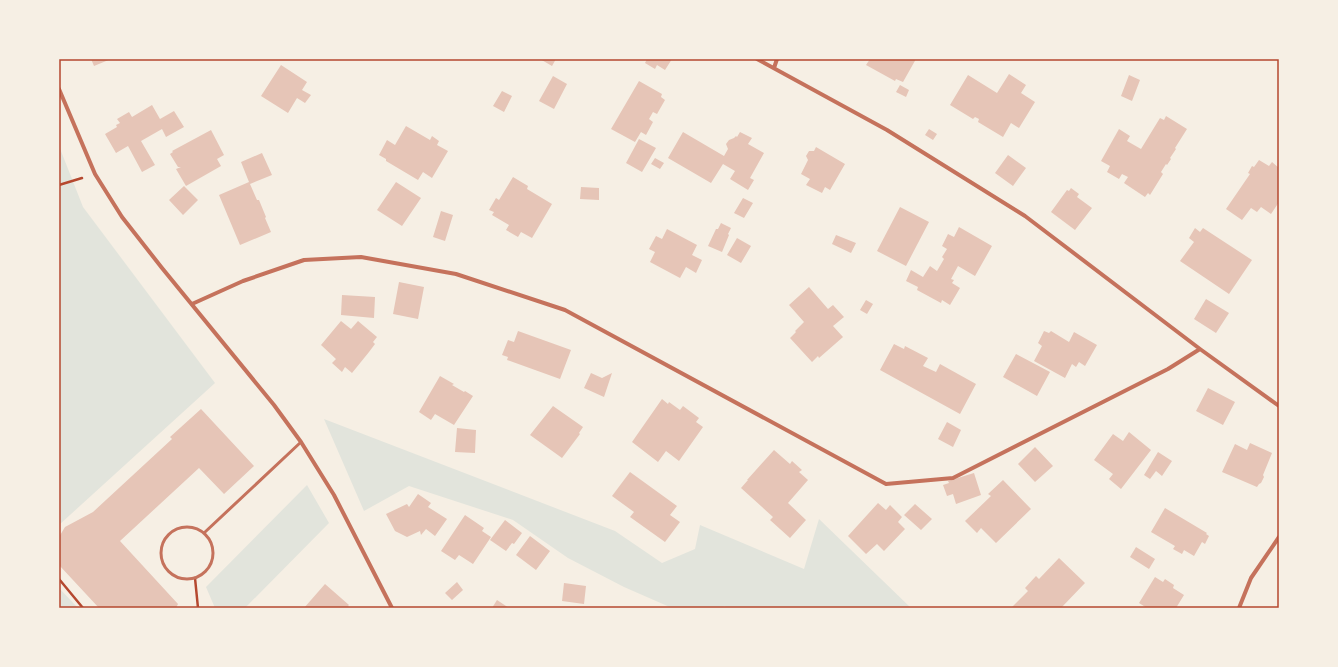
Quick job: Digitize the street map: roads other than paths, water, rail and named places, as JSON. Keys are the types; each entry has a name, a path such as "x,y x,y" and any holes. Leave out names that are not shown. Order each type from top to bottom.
{"street":[{"path":"757,59 887,130 1025,216 1200,349 1279,406"},
{"path":"774,68 777,59"},
{"path":"59,89 95,174 122,217 274,405 301,442 334,495 392,608"},
{"path":"192,304 243,281 304,260 362,257 456,274 565,310 886,484 953,478 1168,369 1200,349"},
{"path":"1239,608 1251,578 1279,536"}],"lane":[{"path":"204,533 301,442"},
{"path":"187,526 196,528 204,533 209,539 213,554 208,569 202,575 195,578 186,579 176,577 169,573 163,565 160,557 164,539 170,532 187,526"}]}
